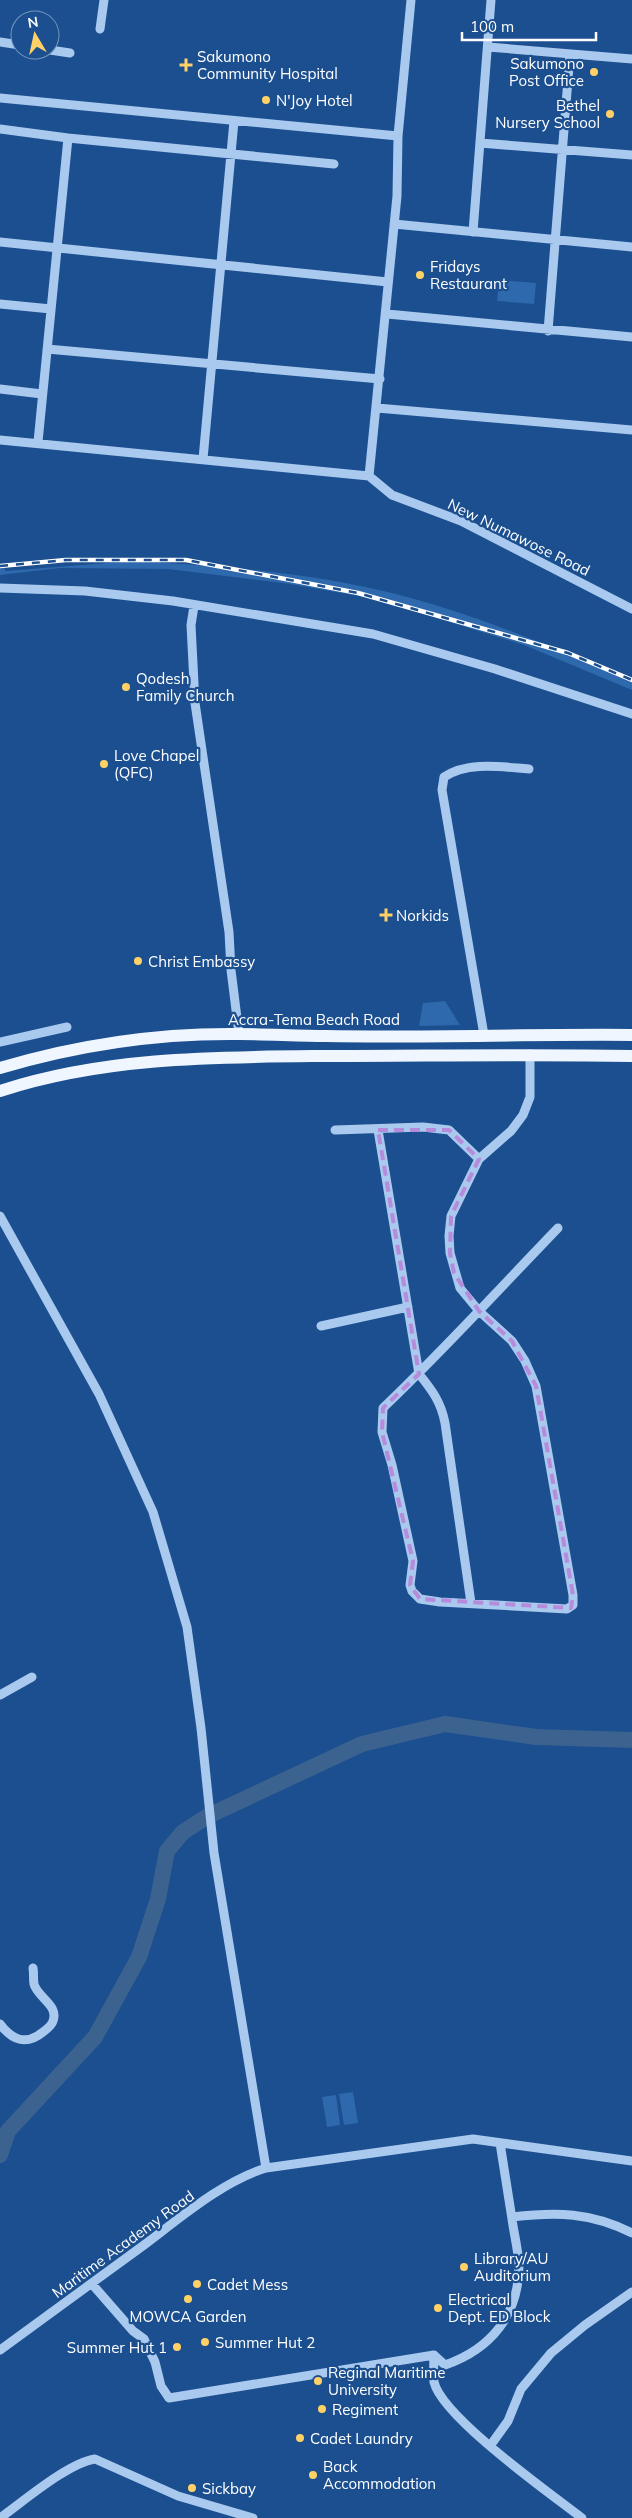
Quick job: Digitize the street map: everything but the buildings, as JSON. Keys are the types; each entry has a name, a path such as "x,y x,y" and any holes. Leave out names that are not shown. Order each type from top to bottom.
{"main road":[{"name":"Accra-Tema Beach Road","path":"0,1068 62,1051 120,1041 239,1034 326,1036 632,1035"},
{"path":"238,1055 239,1034"},
{"path":"0,1091 63,1075 114,1066 238,1055 530,1054 632,1056"}],"street":[{"path":"100,29 104,0"},
{"path":"0,440 38,442 369,476 387,314 398,171 398,136 411,0"},
{"path":"473,232 492,0"},
{"path":"488,47 632,59"},
{"path":"60,52 70,53"},
{"path":"548,331 570,54"},
{"path":"0,98 398,136"},
{"path":"203,459 210,364 234,121"},
{"path":"0,129 68,138 334,164"},
{"path":"38,442 68,138"},
{"path":"480,143 632,155"},
{"path":"394,224 632,247"},
{"path":"0,242 388,282"},
{"path":"0,304 51,308"},
{"path":"387,314 548,331 632,337"},
{"path":"47,349 380,379"},
{"path":"0,389 42,394"},
{"path":"377,408 632,430"},
{"name":"New Numawose Road","path":"369,476 392,495 460,521 632,609"},
{"path":"0,588 85,591 174,601 194,606 373,634 495,669 632,714"},
{"path":"194,606 192,634 196,703 229,932 231,970 239,1034"},
{"path":"484,1035 442,790 444,777 455,770 486,767 529,769"},
{"path":"0,1042 67,1027"},
{"path":"530,1054 530,1097 523,1114 511,1131 479,1159 451,1216 449,1236 454,1273 460,1288 479,1311 512,1341 525,1361 536,1386 573,1602 571,1608 567,1609 471,1602 440,1602 420,1599 412,1592 410,1585 413,1561 392,1465 382,1432 384,1408 419,1374 479,1311 558,1228"},
{"path":"335,1130 422,1127 450,1130 479,1159"},
{"path":"378,1130 419,1374 436,1394 442,1406 471,1602"},
{"path":"0,1216 99,1394 153,1512 186,1627 201,1728 212,1838 266,2168"},
{"path":"321,1326 408,1307"},
{"path":"0,1695 32,1677"},
{"path":"0,2024 9,2035 24,2041 38,2036 51,2025 54,2019 54,2011 34,1985 33,1968"},
{"name":"Maritime Academy Road","path":"0,2350 199,2204 244,2175 266,2168 460,2139 632,2162"},
{"path":"434,2355 445,2366 465,2358 490,2340 502,2325 514,2300 518,2281 518,2255 500,2143"},
{"path":"512,2216 546,2213 576,2214 619,2226 632,2233"},
{"path":"92,2284 146,2343 155,2362 161,2386 169,2398 434,2355"},
{"path":"490,2446 508,2421 517,2396 551,2353 585,2325 632,2292"},
{"path":"434,2355 434,2381 438,2391 461,2419 490,2446 582,2518"},
{"path":"0,2518 85,2460 95,2459 178,2496 253,2518"}],"highlighted area":[{"path":"378,1130 449,1130 479,1159 451,1216 450,1253 454,1273 479,1311 512,1341 536,1386 573,1595 571,1608 420,1599 410,1585 413,1561 382,1432 383,1408 419,1374"}],"shaded area":[{"path":"499,280 536,283 534,304 497,301"},
{"path":"133,561 273,572 377,589 439,606 550,646 632,679 632,690 524,645 376,599 290,584 168,569 60,568 0,575 0,565 4,564 5,571"},
{"path":"445,1001 460,1025 419,1026 423,1003"},
{"path":"353,2092 358,2123 344,2125 339,2094"},
{"path":"336,2095 340,2125 327,2127 322,2097"}],"waterway":[{"path":"0,2155 8,2131 95,2037 139,1957 158,1899 167,1851 183,1832 208,1816 362,1744 445,1724 536,1737 632,1740"}],"railway":[{"path":"0,566 66,560 186,560 358,593 568,653 632,680"}],"place":[{"name":"Sakumono Community Hospital","path":"186,65"},
{"name":"Sakumono Post Office","path":"594,72"},
{"name":"N'Joy Hotel","path":"266,100"},
{"name":"Bethel Nursery School","path":"610,114"},
{"name":"Fridays Restaurant","path":"420,275"},
{"name":"Qodesh Family Church","path":"126,687"},
{"name":"Love Chapel (QFC)","path":"104,764"},
{"name":"Norkids","path":"386,915"},
{"name":"Christ Embassy","path":"138,961"},
{"name":"Library/AU Auditorium","path":"464,2267"},
{"name":"Cadet Mess","path":"197,2284"},
{"name":"MOWCA Garden","path":"188,2299"},
{"name":"Electrical Dept. ED Block","path":"438,2308"},
{"name":"Summer Hut 2","path":"205,2342"},
{"name":"Summer Hut 1","path":"177,2347"},
{"name":"Reginal Maritime University","path":"318,2381"},
{"name":"Regiment","path":"322,2409"},
{"name":"Cadet Laundry","path":"300,2438"},
{"name":"Back Accommodation","path":"313,2475"},
{"name":"Sickbay","path":"192,2488"}]}
